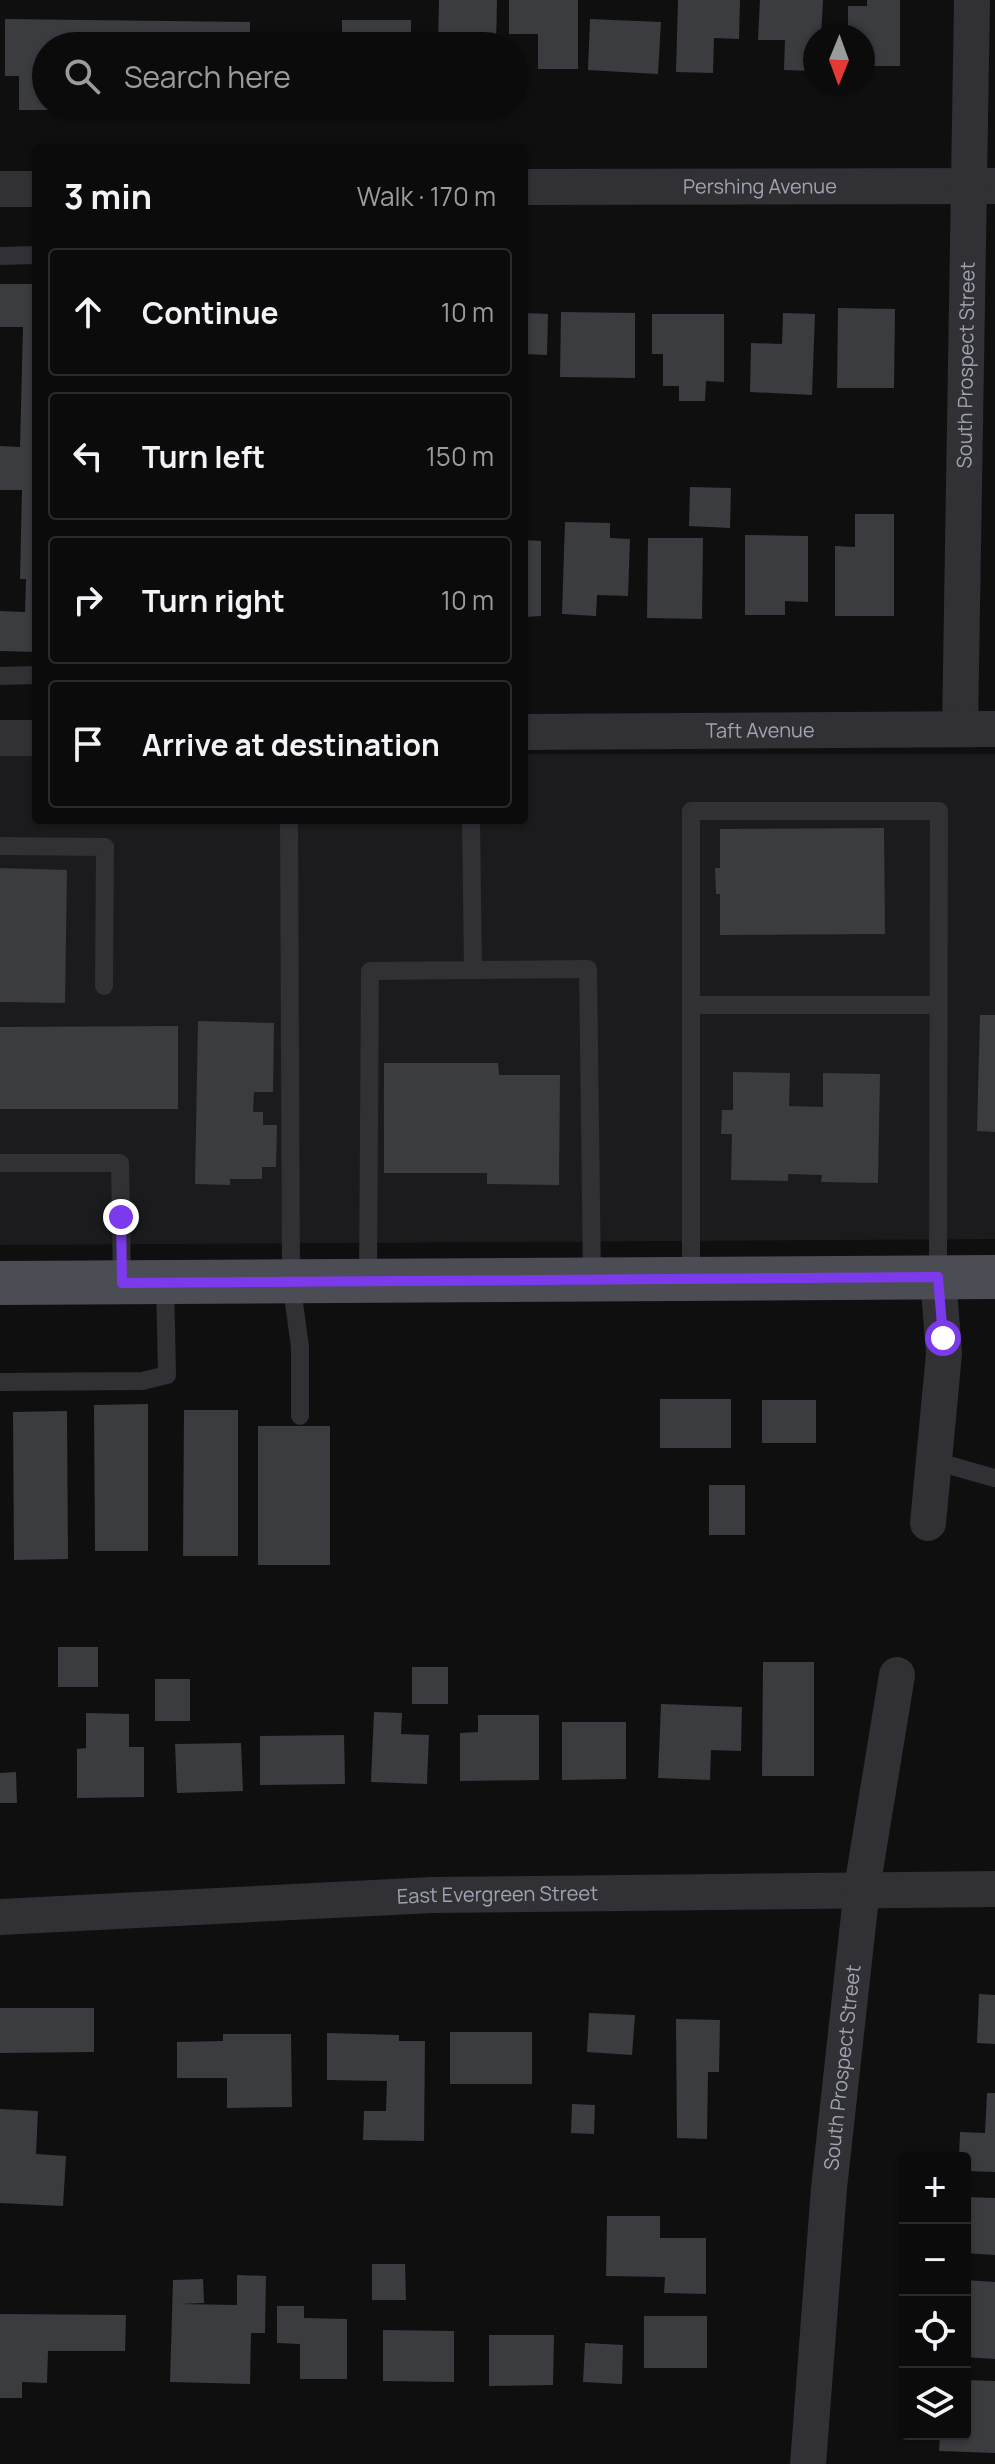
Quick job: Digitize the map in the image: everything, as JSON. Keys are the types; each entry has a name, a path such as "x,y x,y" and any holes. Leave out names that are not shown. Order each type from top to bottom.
{"main road":[{"path":"0,1283 995,1277"}],"street":[{"name":"South Prospect Street","path":"972,0 982,186 978,729"},
{"name":"Pershing Avenue","path":"528,187 982,186"},
{"path":"0,189 32,189"},
{"name":"Taft Avenue","path":"528,732 978,729"},
{"path":"0,738 32,738"},
{"path":"928,1523 944,1354 938,1277"},
{"name":"South Prospect Street","path":"808,2464 829,2188 862,1888 897,1675"},
{"name":"East Evergreen Street","path":"0,1917 432,1895 862,1888 995,1889"}],"lane":[{"path":"0,256 32,255"},
{"path":"0,676 32,675"},
{"path":"691,1279 691,811 939,811 938,1277"},
{"path":"289,824 291,1281 300,1347 300,1416"},
{"path":"471,824 473,970"},
{"path":"0,846 105,847 104,986"},
{"path":"368,1281 370,971 473,970 588,969 592,1279"},
{"path":"691,1005 938,1005"},
{"path":"0,1163 120,1163 122,1283"},
{"path":"0,1382 142,1381 167,1375 165,1282"},
{"path":"934,1461 995,1478"}],"shaded area":[{"path":"528,754 995,754 995,1239 0,1245 0,755 32,755 32,824 528,824"}],"building":[{"path":"439,0 497,0 496,32 438,32"},
{"path":"509,0 578,0 578,69 538,69 538,34 509,32"},
{"path":"678,0 740,0 739,39 714,38 713,73 676,72"},
{"path":"760,0 823,0 822,24 803,24 803,71 784,70 785,40 758,40"},
{"path":"867,0 900,0 900,66 875,66 875,24 848,24 848,6 867,6"},
{"path":"5,19 250,22 250,32 32,32 32,110 19,110 19,76 5,76"},
{"path":"590,19 661,22 658,74 588,70"},
{"path":"342,20 411,20 411,32 342,32"},
{"path":"0,284 32,284 32,652 0,651 0,611 25,612 26,579 20,579 22,490 0,490 0,446 20,447 23,327 0,327"},
{"path":"838,308 895,309 894,388 837,388"},
{"path":"561,312 635,313 635,378 560,377"},
{"path":"528,313 548,314 547,355 528,354"},
{"path":"783,313 815,314 812,395 750,392 751,343 782,344"},
{"path":"652,314 724,314 724,382 706,381 705,401 679,401 679,386 663,386 663,354 652,354"},
{"path":"690,487 731,488 730,528 689,526"},
{"path":"855,514 894,514 894,616 835,616 835,546 855,547"},
{"path":"565,522 610,523 610,538 630,539 628,596 597,595 596,616 562,614"},
{"path":"745,535 808,536 808,602 785,601 785,615 745,615"},
{"path":"648,538 703,538 702,619 647,618"},
{"path":"528,540 541,541 541,616 528,617"},
{"path":"884,828 885,934 720,935 720,894 716,894 715,868 720,868 720,829"},
{"path":"0,868 67,870 65,1003 0,1002"},
{"path":"980,1015 995,1015 995,1132 977,1131"},
{"path":"198,1021 274,1023 273,1092 254,1092 253,1112 263,1112 263,1125 277,1125 276,1167 262,1167 262,1179 230,1179 230,1185 195,1184"},
{"path":"178,1026 178,1109 0,1109 0,1027"},
{"path":"384,1063 498,1063 499,1075 560,1075 559,1185 487,1184 487,1173 384,1173"},
{"path":"733,1072 790,1073 789,1106 823,1107 823,1073 880,1074 878,1183 821,1182 822,1175 788,1174 788,1181 731,1180 732,1134 721,1134 722,1110 733,1110"},
{"path":"660,1399 731,1399 731,1448 660,1448"},
{"path":"762,1400 816,1400 816,1443 762,1443"},
{"path":"148,1404 148,1551 95,1551 94,1405"},
{"path":"184,1410 238,1410 238,1556 183,1556"},
{"path":"67,1411 68,1559 14,1560 13,1412"},
{"path":"258,1426 330,1426 330,1565 258,1565"},
{"path":"709,1485 745,1485 745,1535 709,1535"},
{"path":"58,1647 98,1647 98,1687 58,1687"},
{"path":"763,1662 814,1662 814,1776 762,1776"},
{"path":"412,1667 448,1667 448,1704 412,1704"},
{"path":"155,1679 190,1679 190,1721 155,1721"},
{"path":"661,1704 742,1707 741,1751 711,1750 710,1780 658,1778"},
{"path":"374,1712 402,1713 401,1734 429,1735 427,1784 371,1782"},
{"path":"86,1713 129,1714 129,1747 144,1747 144,1797 77,1798 77,1749 86,1748"},
{"path":"478,1715 539,1715 539,1780 460,1781 460,1733 478,1732"},
{"path":"562,1722 626,1722 626,1779 562,1780"},
{"path":"344,1735 345,1784 260,1785 260,1736"},
{"path":"241,1743 243,1791 177,1793 175,1744"},
{"path":"16,1772 17,1803 0,1803 0,1773"},
{"path":"979,1994 995,1995 995,2044 977,2043"},
{"path":"0,2008 94,2008 94,2052 0,2053"},
{"path":"589,2013 635,2015 632,2055 587,2052"},
{"path":"676,2019 720,2020 719,2072 708,2072 707,2139 677,2138"},
{"path":"450,2032 532,2032 532,2084 450,2084"},
{"path":"327,2033 399,2035 399,2041 425,2041 424,2141 363,2140 364,2111 386,2111 387,2081 327,2080"},
{"path":"223,2034 291,2034 292,2107 227,2108 227,2078 177,2078 177,2042 223,2041"},
{"path":"987,2093 995,2093 995,2172 971,2171 971,2152 959,2152 960,2132 985,2133"},
{"path":"572,2104 595,2105 594,2134 571,2133"},
{"path":"0,2109 38,2111 36,2154 66,2156 63,2206 0,2203"},
{"path":"971,2197 995,2198 995,2255 971,2253"},
{"path":"607,2216 660,2216 660,2238 706,2238 706,2294 664,2293 665,2277 606,2276"},
{"path":"372,2264 405,2264 406,2300 372,2300"},
{"path":"237,2275 266,2276 265,2333 251,2333 250,2384 170,2382 173,2280 203,2279 204,2303 180,2304 237,2305"},
{"path":"971,2280 995,2282 995,2359 971,2357"},
{"path":"277,2306 304,2306 304,2318 347,2319 347,2379 300,2379 300,2344 277,2343"},
{"path":"0,2314 126,2315 125,2351 48,2351 47,2383 22,2382 22,2398 0,2398"},
{"path":"644,2316 707,2316 707,2368 644,2368"},
{"path":"383,2330 454,2331 454,2382 383,2381"},
{"path":"489,2335 554,2335 553,2385 489,2386"},
{"path":"585,2343 623,2345 622,2384 583,2382"},
{"path":"971,2380 995,2381 995,2453 939,2451 940,2440 971,2440"}],"route":[{"path":"121,1217 122,1283 938,1277 943,1338"}]}
